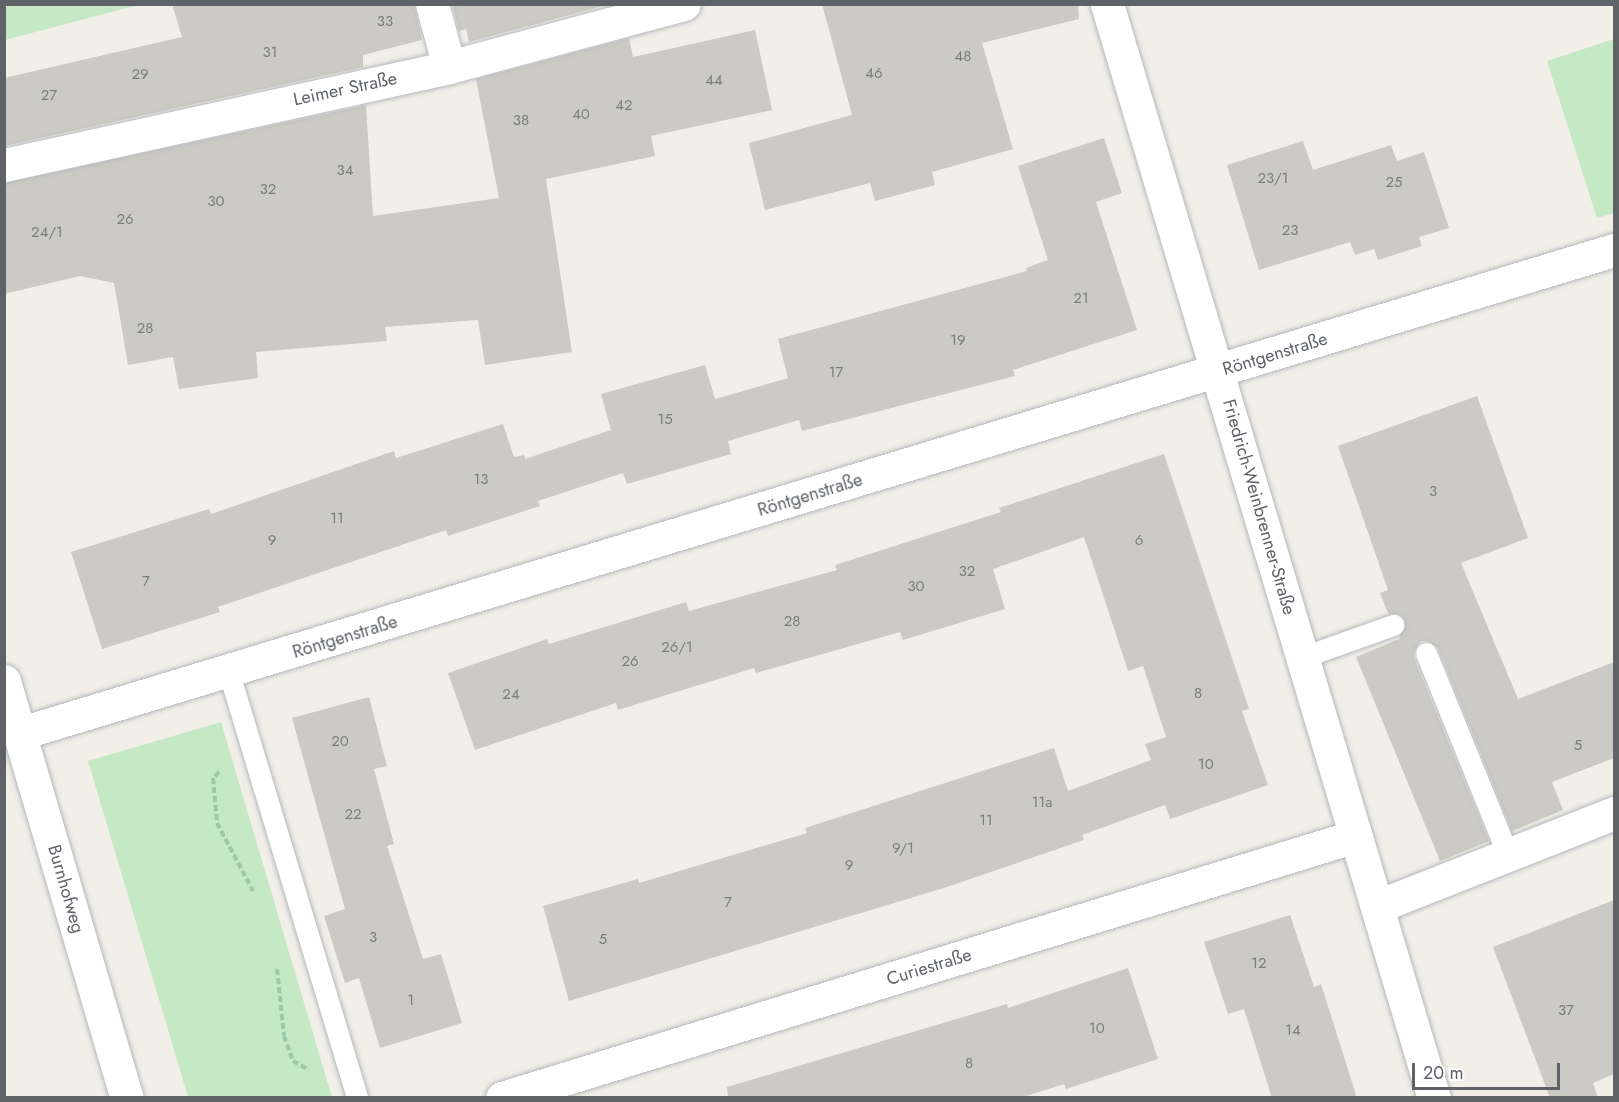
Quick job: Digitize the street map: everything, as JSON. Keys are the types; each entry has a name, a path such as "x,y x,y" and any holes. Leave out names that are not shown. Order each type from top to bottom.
{"street":[{"path":"432,4 449,67"},
{"name":"Leimer Straße","path":"4,165 449,67 684,4"},
{"name":"Friedrich-Weinbrenner-Straße","path":"1107,4 1220,370 1434,1098"},
{"name":"Röntgenstraße","path":"13,733 229,673 1614,250"},
{"name":"Burnhofweg","path":"4,681 13,733 127,1098"},
{"path":"1378,906 1614,813"},
{"name":"Curiestraße","path":"502,1098 1356,836"}],"lane":[{"path":"1303,657 1393,625"},
{"path":"1426,653 1508,855"},
{"path":"229,673 357,1098"}],"green space":[{"path":"5,4 138,4 138,5 5,40"},
{"path":"1614,39 1614,213 1597,218 1547,61"},
{"path":"221,722 332,1097 188,1097 88,761"}],"building":[{"path":"172,4 414,4 422,40 363,55 363,67 4,146 4,78 182,37"},
{"path":"452,4 610,4 469,42 466,29 459,31"},
{"path":"822,4 1078,4 1079,19 982,43 1013,149 932,172 935,185 875,201 870,183 765,210 749,143 852,115"},
{"path":"755,30 772,110 651,136 655,156 546,179 572,352 485,365 478,320 385,327 387,341 256,352 258,378 179,389 173,357 128,365 114,283 80,276 4,294 4,183 366,105 373,216 499,198 476,79 629,38 633,57"},
{"path":"1104,138 1122,193 1096,202 1137,330 1013,370 1015,376 802,431 799,420 728,441 731,454 627,484 623,473 538,501 540,506 448,536 446,530 218,607 220,612 102,649 71,552 209,509 211,514 394,451 396,458 503,424 514,457 524,455 525,459 611,430 601,394 705,365 715,399 788,378 778,339 1027,271 1026,268 1048,260 1018,166"},
{"path":"1303,141 1313,170 1391,145 1397,161 1424,152 1449,228 1419,237 1422,246 1378,260 1374,249 1355,255 1350,242 1259,270 1227,165"},
{"path":"1477,396 1528,538 1461,563 1518,699 1614,662 1614,758 1552,782 1563,810 1512,831 1438,648 1428,641 1421,641 1414,651 1414,658 1489,841 1440,861 1356,657 1399,639 1405,621 1401,615 1388,613 1380,593 1388,590 1338,446"},
{"path":"1164,454 1249,709 1242,711 1268,785 1170,819 1165,805 1082,835 1084,840 944,888 569,1001 543,906 638,879 639,883 807,833 805,828 1054,748 1068,791 1151,760 1145,744 1166,737 1143,666 1128,671 1084,537 993,569 1005,609 903,640 900,632 756,673 754,668 618,710 616,703 475,750 448,673 547,639 549,644 686,602 689,611 837,570 835,565 1001,512 999,508"},
{"path":"369,697 387,766 374,769 394,844 387,846 423,959 441,954 462,1023 380,1048 359,978 345,983 324,916 345,909 292,718"},
{"path":"1614,900 1614,1074 1593,1083 1598,1098 1550,1098 1493,947"},
{"path":"1290,915 1314,987 1321,984 1357,1098 1272,1098 1244,1009 1228,1014 1204,942"},
{"path":"1128,968 1158,1059 1066,1089 1064,1084 1020,1098 728,1098 727,1087 1007,1004 1008,1008"}]}
